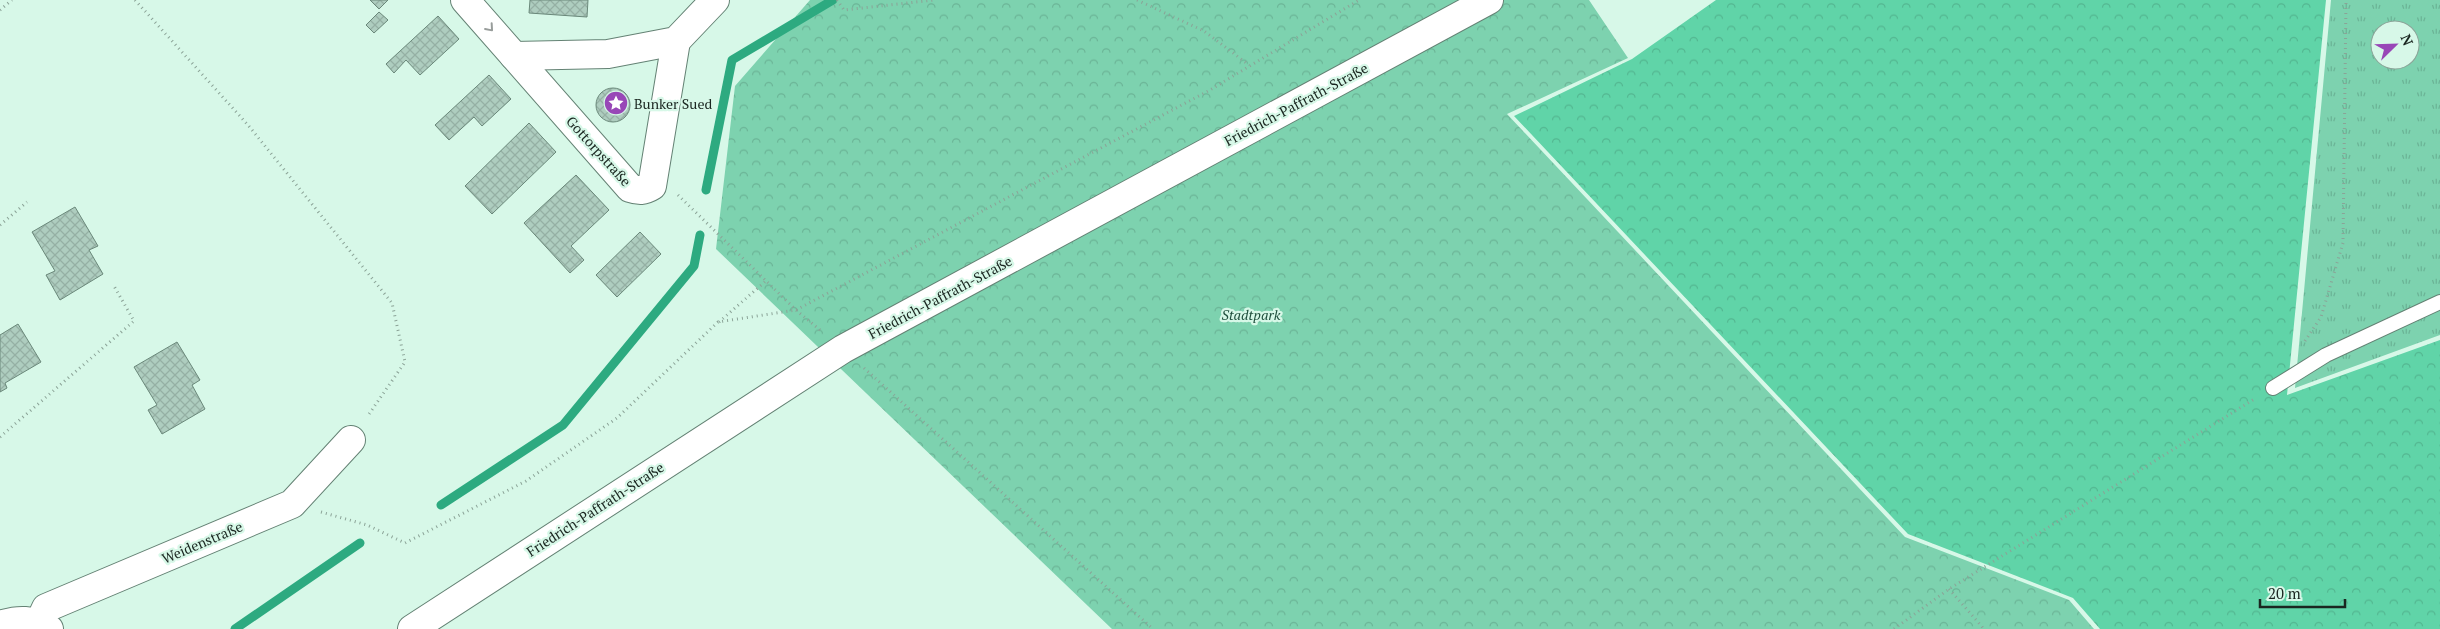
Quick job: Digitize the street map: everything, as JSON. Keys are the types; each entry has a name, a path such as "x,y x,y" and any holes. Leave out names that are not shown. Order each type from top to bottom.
{"main road":[{"name":"Gottorpstraße","path":"465,0 630,188 645,191 652,186 656,171 676,40"},
{"path":"514,56 608,54 676,40 715,0"},
{"name":"Friedrich-Paffrath-Straße","path":"412,629 843,349 1489,0"},
{"name":"Weidenstraße","path":"44,626 46,608 292,504 351,440"},
{"path":"0,625 14,621 44,626"}],"lane":[{"path":"2273,388 2326,355 2440,302"}],"path":[{"path":"0,10 12,0"},
{"path":"135,0 248,125 392,303 405,362 351,440"},
{"path":"837,0 844,10 934,0"},
{"path":"1137,0 1204,31 1249,65"},
{"path":"718,322 796,310 1210,90 1359,0"},
{"path":"2300,349 2321,317 2343,244 2346,0"},
{"path":"656,171 796,310 843,349 1153,629"},
{"path":"0,225 28,202"},
{"path":"292,504 367,525 405,543 526,481 617,418 718,322 767,280"},
{"path":"0,437 134,321 114,286"},
{"path":"1894,629 1949,589 2273,388"},
{"path":"1949,589 1984,629"}],"green space":[{"name":"Stadtpark","path":"810,0 1589,0 1628,58 1507,114 1905,537 2069,600 2094,629 1112,629 716,249 735,86"},
{"path":"1716,0 2326,0 2287,395 2440,340 2440,629 2100,629 2073,598 1908,534 1514,116 1632,59"},
{"path":"2331,0 2440,0 2440,335 2295,388"}],"building":[{"path":"370,0 388,0 379,9"},
{"path":"530,0 588,0 587,17 529,13"},
{"path":"379,12 388,20 374,33 366,25"},
{"path":"438,16 459,39 420,75 406,60 394,73 386,64"},
{"path":"489,75 511,99 482,126 474,117 449,140 435,125"},
{"path":"613,88 620,89 625,93 629,98 629,112 625,117 620,121 613,122 606,121 601,117 597,112 596,105 597,98 601,93 606,89"},
{"path":"529,123 556,152 492,214 465,186"},
{"path":"576,175 609,210 571,246 584,260 570,273 524,223"},
{"path":"75,207 98,246 89,250 103,274 60,300 46,275 55,271 32,232"},
{"path":"640,232 661,254 617,297 596,275"},
{"path":"18,324 41,362 5,383 7,388 0,392 0,335"},
{"path":"177,342 200,380 192,385 205,409 162,434 148,410 157,405 134,367"}],"waterway":[{"path":"706,190 732,60 833,0"},
{"path":"441,505 563,425 694,266 700,235"},
{"path":"235,629 360,543"}],"place":[{"name":"Bunker Sued","path":"616,103"}]}
